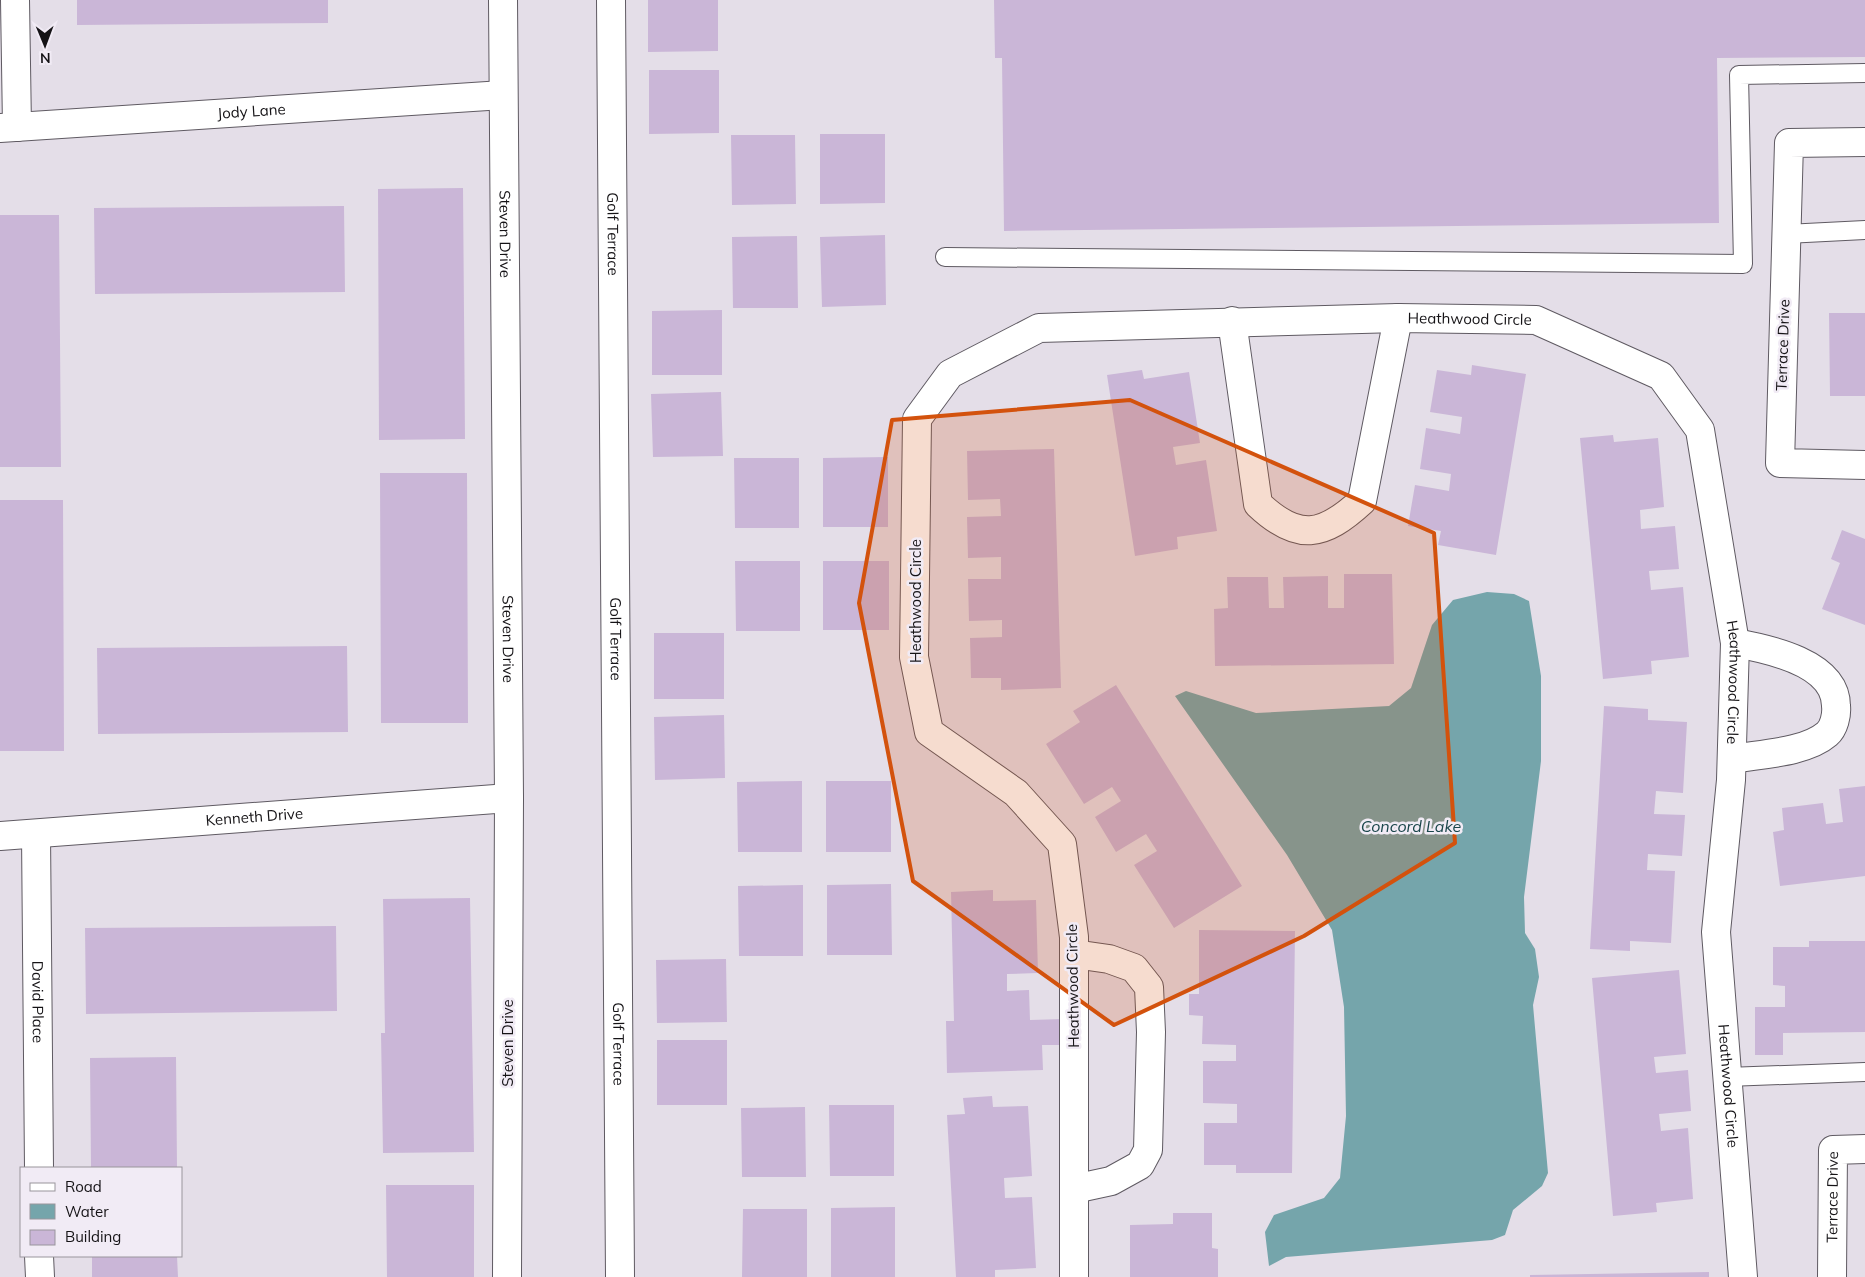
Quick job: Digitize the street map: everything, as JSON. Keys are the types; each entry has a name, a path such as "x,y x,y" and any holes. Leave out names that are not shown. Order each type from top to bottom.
{"street":[{"path":"8,127 15,0"},
{"name":"Steven Drive","path":"503,0 509,798 507,1277"},
{"name":"Golf Terrace","path":"611,0 620,1277"},
{"name":"Jody Lane","path":"8,127 503,95"},
{"name":"Terrace Drive","path":"1865,142 1789,143 1780,463 1865,464"},
{"name":"Heathwood Circle","path":"1232,321 1258,504 1276,521 1302,532 1321,528 1344,517 1362,501 1398,318"},
{"name":"Heathwood Circle","path":"1074,1277 1074,936 1062,844 1016,793 929,732 914,657 917,419 950,374 1039,328 1232,321 1398,318 1536,320 1661,376 1700,430 1735,643 1732,759 1716,932 1743,1277"},
{"path":"1732,759 1799,748 1828,734 1837,716 1836,694 1820,674 1790,657 1768,648 1735,643"},
{"name":"Kenneth Drive","path":"0,836 509,798"},
{"name":"David Place","path":"36,834 39,1167"},
{"path":"1074,954 1110,959 1134,968 1149,987 1151,1032 1148,1150 1140,1165 1111,1181 1074,1189"},
{"name":"Terrace Drive","path":"1832,1277 1833,1150 1865,1149"},
{"path":"39,1257 40,1277"}],"lane":[{"path":"945,258 1743,264 1739,75 1865,73"},
{"path":"1786,234 1865,230"},
{"path":"1727,1077 1865,1072"}],"highlighted area":[{"path":"1130,400 1434,533 1455,843 1304,936 1114,1025 913,881 859,603 892,420"}],"water":[{"name":"Concord Lake","path":"1487,592 1514,594 1529,601 1541,676 1541,761 1524,897 1525,933 1535,949 1539,977 1533,1005 1548,1173 1542,1186 1513,1210 1505,1235 1492,1240 1286,1257 1269,1266 1265,1232 1274,1215 1324,1198 1340,1178 1346,1116 1344,1007 1332,930 1287,855 1175,696 1186,691 1256,713 1389,706 1411,688 1432,625 1453,600"}],"building":[{"path":"77,0 328,0 328,23 77,25"},
{"path":"648,0 718,0 718,51 648,52"},
{"path":"994,0 1865,0 1865,57 1717,58 1719,223 1004,231 1002,58 995,58"},
{"path":"649,70 719,70 719,133 649,134"},
{"path":"820,134 885,134 885,203 820,204"},
{"path":"731,135 795,135 796,204 732,205"},
{"path":"463,188 465,439 379,440 378,189"},
{"path":"344,206 345,292 95,294 94,208"},
{"path":"0,215 59,215 61,467 0,467"},
{"path":"885,235 886,305 822,307 820,237"},
{"path":"797,236 798,308 733,308 732,237"},
{"path":"722,310 722,375 652,375 652,311"},
{"path":"1829,313 1865,313 1865,396 1830,396"},
{"path":"1472,365 1526,374 1496,555 1438,545 1441,531 1408,526 1415,485 1449,491 1451,474 1420,469 1426,428 1460,434 1462,417 1430,412 1437,370 1471,375"},
{"path":"1142,370 1144,379 1189,372 1200,443 1173,447 1176,465 1206,460 1217,531 1177,537 1178,549 1135,556 1107,375"},
{"path":"721,392 723,456 653,457 651,394"},
{"path":"1613,435 1614,442 1658,438 1664,507 1640,510 1641,529 1675,526 1679,569 1649,571 1651,590 1683,587 1689,657 1651,661 1652,674 1603,679 1580,438"},
{"path":"1054,449 1061,688 1001,690 1001,678 971,678 970,638 1002,637 1002,620 969,621 968,579 1001,579 1001,557 968,558 967,517 1001,516 1000,499 968,500 967,451"},
{"path":"888,457 888,527 823,527 823,458"},
{"path":"734,458 799,458 799,528 735,528"},
{"path":"380,473 467,473 468,723 381,723"},
{"path":"0,500 63,500 64,751 0,751"},
{"path":"1842,530 1865,539 1865,625 1822,609 1840,563 1831,559"},
{"path":"735,561 800,561 800,631 736,631"},
{"path":"823,561 889,561 889,630 823,630"},
{"path":"1344,574 1392,574 1394,664 1215,666 1214,609 1228,608 1227,577 1268,577 1269,608 1284,608 1283,577 1328,576 1328,608 1344,608"},
{"path":"654,633 724,633 724,699 654,699"},
{"path":"347,646 348,732 98,734 97,648"},
{"path":"1116,685 1242,886 1174,928 1134,865 1157,851 1146,834 1116,852 1095,817 1121,801 1112,787 1084,804 1046,744 1080,722 1073,711"},
{"path":"1604,706 1648,709 1648,720 1687,722 1683,793 1656,791 1654,814 1685,815 1682,856 1648,854 1647,870 1675,871 1671,943 1630,941 1630,951 1590,949"},
{"path":"724,715 725,778 655,780 654,717"},
{"path":"802,781 802,852 738,852 737,782"},
{"path":"826,781 891,781 891,852 826,852"},
{"path":"1865,786 1865,876 1780,886 1773,832 1784,830 1782,808 1823,803 1826,824 1843,822 1839,789"},
{"path":"891,884 892,955 827,955 827,885"},
{"path":"803,885 803,956 739,956 738,886"},
{"path":"993,890 993,901 1036,900 1038,973 1007,974 1007,991 1029,990 1030,1020 1064,1019 1065,1045 1042,1045 1043,1070 947,1073 946,1021 954,1021 951,892"},
{"path":"470,898 474,1152 383,1153 381,1033 385,1033 383,899"},
{"path":"336,926 337,1011 86,1014 85,928"},
{"path":"1199,930 1295,931 1292,1173 1236,1173 1236,1165 1204,1165 1204,1123 1237,1123 1237,1104 1203,1103 1203,1061 1236,1061 1236,1045 1202,1044 1203,1016 1189,1015 1189,994 1199,994"},
{"path":"1809,941 1865,941 1865,1032 1783,1033 1783,1055 1755,1055 1755,1007 1785,1007 1785,986 1773,985 1773,947 1809,947"},
{"path":"726,959 727,1022 657,1023 656,960"},
{"path":"1679,970 1686,1054 1654,1057 1656,1073 1688,1070 1691,1111 1659,1114 1661,1131 1688,1128 1693,1199 1656,1203 1657,1212 1613,1216 1592,978"},
{"path":"657,1040 727,1040 727,1105 657,1105"},
{"path":"176,1057 177,1167 91,1167 90,1058"},
{"path":"992,1096 993,1107 1028,1106 1032,1176 1004,1178 1005,1198 1032,1197 1036,1268 995,1270 995,1277 956,1277 947,1115 965,1114 963,1098"},
{"path":"829,1105 894,1105 894,1176 830,1176"},
{"path":"805,1107 806,1177 742,1177 741,1108"},
{"path":"386,1185 474,1185 474,1277 387,1277"},
{"path":"895,1207 895,1277 831,1277 831,1208"},
{"path":"743,1209 807,1209 807,1277 742,1277"},
{"path":"1173,1213 1212,1213 1212,1248 1218,1249 1218,1277 1130,1277 1130,1225 1173,1224"},
{"path":"92,1257 177,1257 178,1277 92,1277"},
{"path":"1709,1272 1709,1277 1530,1277 1530,1275"}]}
